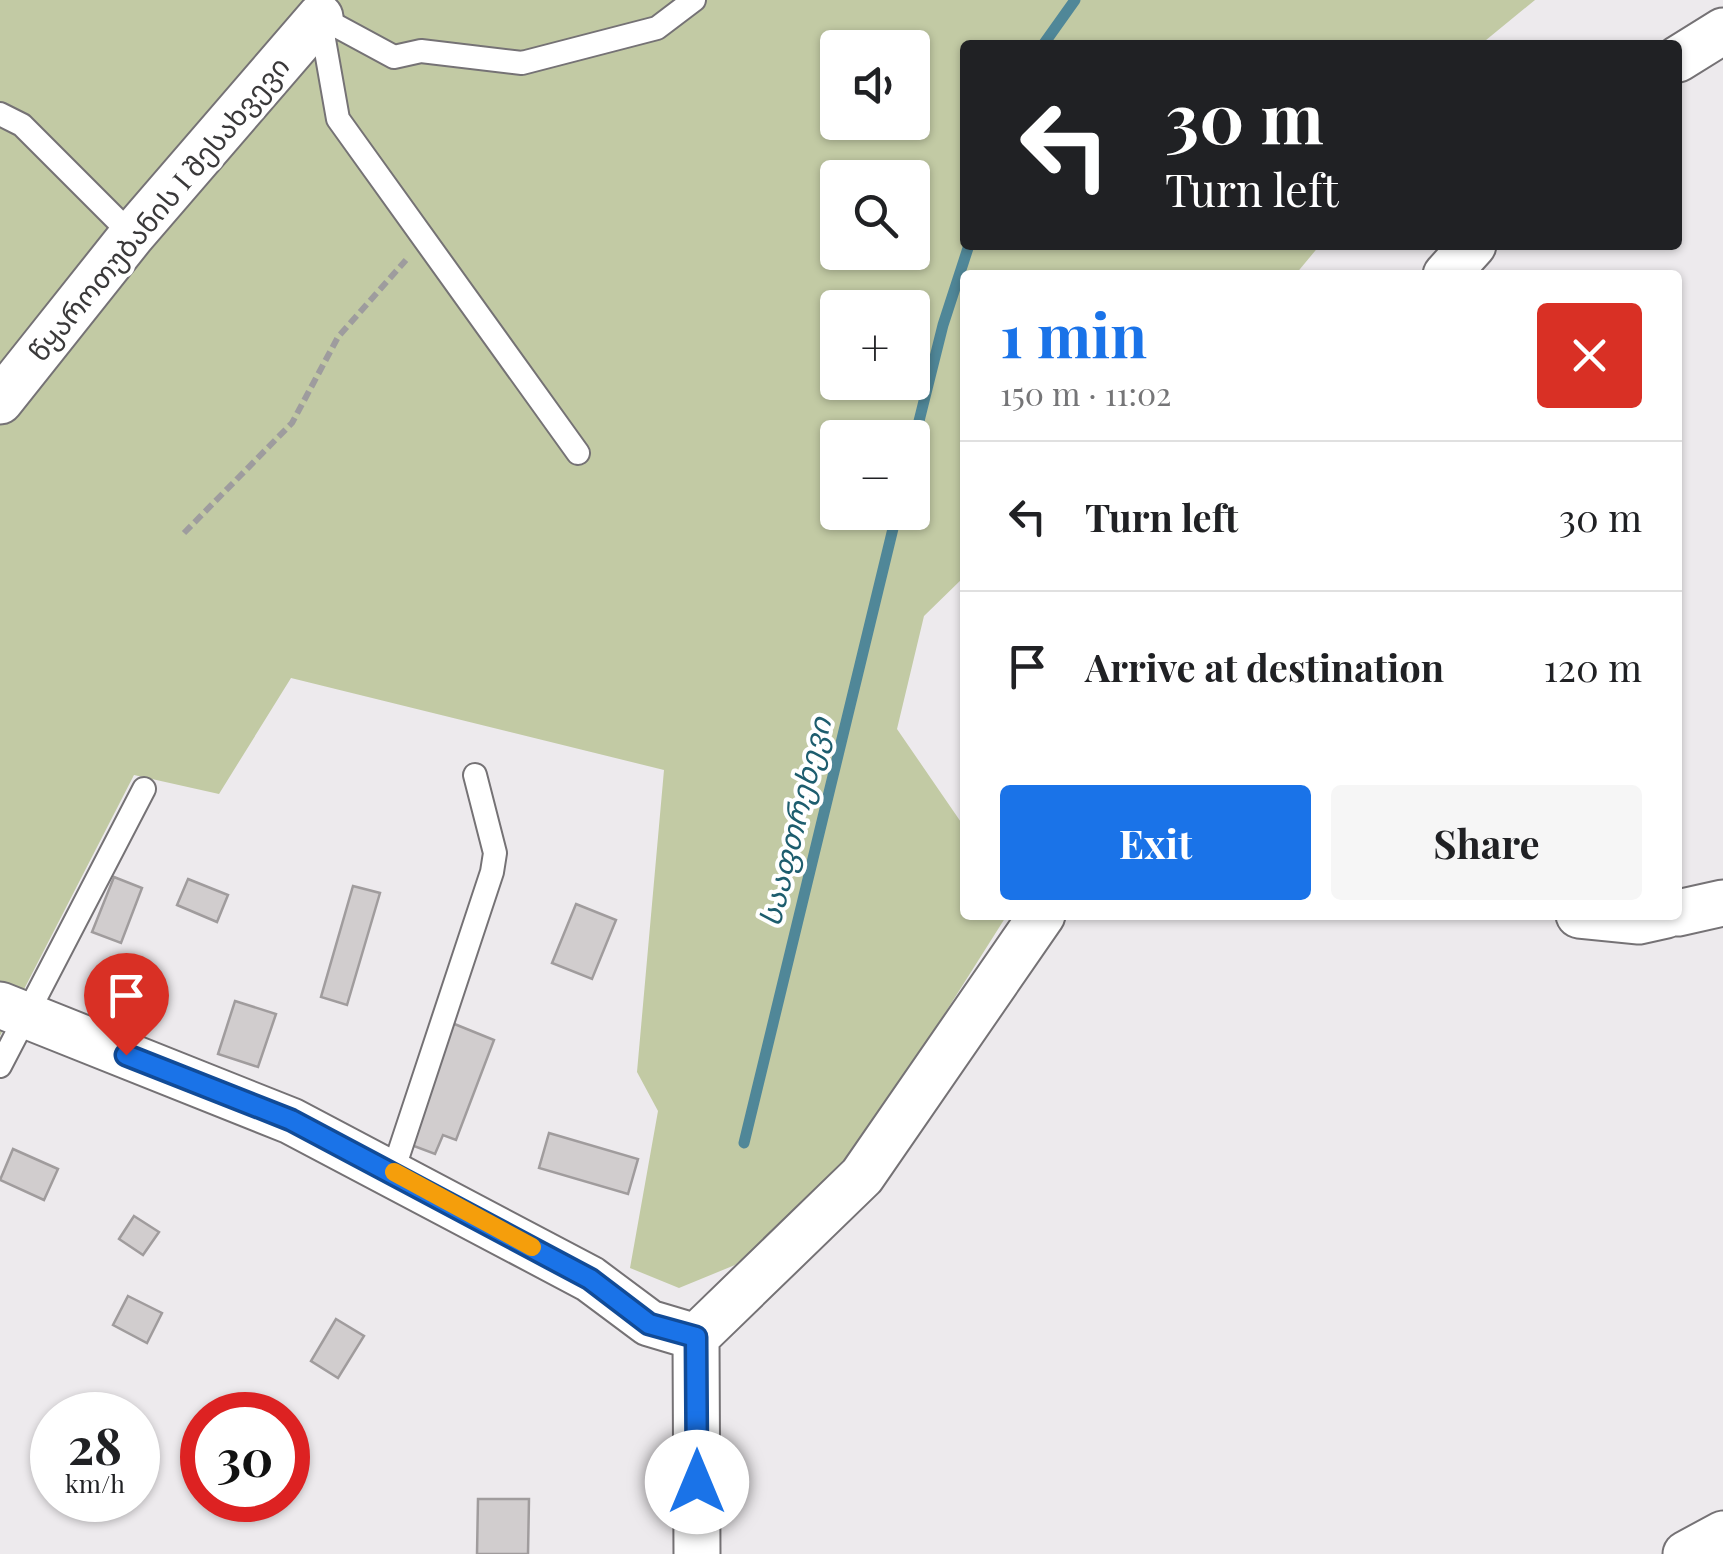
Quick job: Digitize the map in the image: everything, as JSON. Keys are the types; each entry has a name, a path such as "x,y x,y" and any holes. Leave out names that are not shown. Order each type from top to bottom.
{"street":[{"name":"წყაროთუბანის I შესახვევი","path":"0,401 132,235 323,8"},
{"path":"1682,57 1723,31"},
{"path":"1450,270 1468,250"},
{"path":"1682,911 1723,903"},
{"path":"697,1554 696,1337 862,1176 1039,920"},
{"path":"13,1011 291,1120 590,1279 649,1324 696,1337"},
{"path":"1686,1554 1723,1534"}],"lane":[{"path":"323,8 394,57 420,50 522,63 658,28 694,0"},
{"path":"323,8 338,119 578,454"},
{"path":"0,114 22,125 132,235"},
{"path":"393,1171 492,872 495,853 491,828 475,775"},
{"path":"0,1066 13,1011 144,788"}],"path":[{"path":"184,533 292,423 338,336 424,240"}],"green space":[{"path":"0,0 1535,0 1486,40 960,40 960,250 1316,250 1299,270 960,270 960,581 924,616 897,729 960,821 960,920 1004,920 849,1165 735,1265 679,1288 630,1268 658,1111 637,1072 664,770 291,678 219,794 134,775 0,1036"}],"building":[{"path":"114,877 142,888 121,943 92,932"},
{"path":"188,879 228,895 217,922 177,905"},
{"path":"353,886 380,893 347,1005 321,997"},
{"path":"576,904 616,920 592,979 552,963"},
{"path":"235,1001 276,1014 258,1067 218,1054"},
{"path":"452,1023 494,1040 456,1140 443,1135 435,1154 406,1143"},
{"path":"549,1133 638,1159 628,1194 539,1168"},
{"path":"13,1149 58,1169 44,1200 0,1180"},
{"path":"134,1216 159,1232 143,1255 119,1239"},
{"path":"128,1296 162,1313 147,1343 113,1325"},
{"path":"336,1319 364,1336 338,1378 311,1361"},
{"path":"478,1499 529,1499 528,1554 477,1554"}],"waterway":[{"name":"სააფთრეხევი","path":"1047,40 1075,0"},
{"name":"სააფთრეხევი","path":"961,270 967,250"},
{"name":"სააფთრეხევი","path":"919,420 960,273"},
{"name":"სააფთრეხევი","path":"744,1143 893,530"}],"slow traffic":[{"path":"394,1172 532,1247"}],"route":[{"path":"126,1055 291,1120 590,1279 649,1324 696,1337 697,1482"}]}
